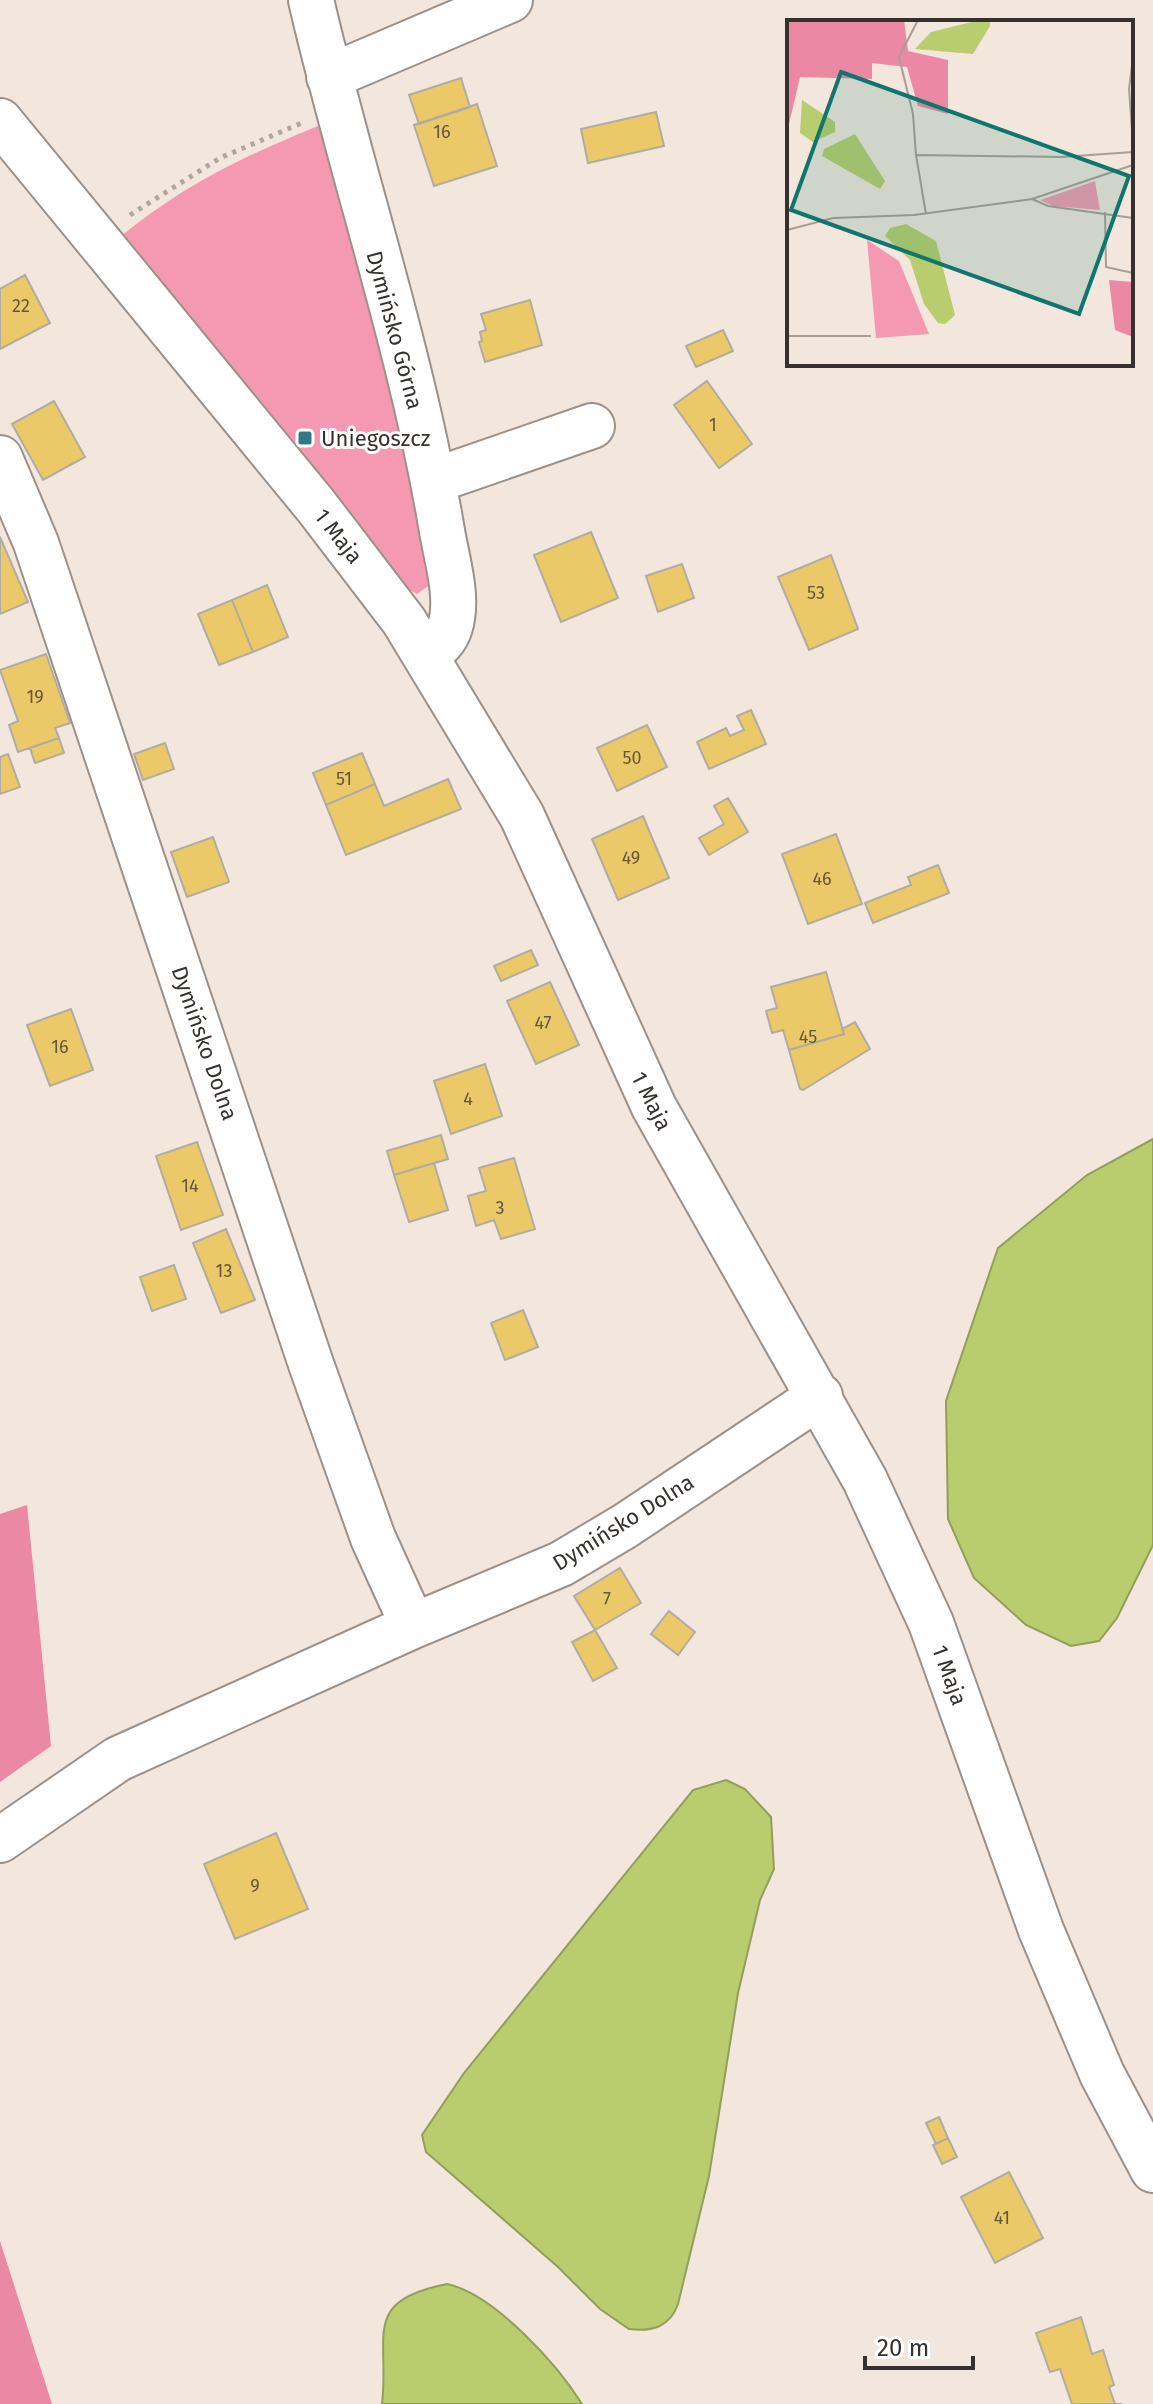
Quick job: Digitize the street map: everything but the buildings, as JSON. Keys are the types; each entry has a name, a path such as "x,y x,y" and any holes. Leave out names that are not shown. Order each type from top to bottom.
{"street":[{"name":"Dymińsko Górna","path":"311,0 433,481 451,589 451,610 450,627 440,645 427,655"},
{"path":"333,93 510,0"},
{"name":"1 Maja","path":"0,121 316,506 427,655 522,816 607,1011 660,1118 865,1480 931,1623 1041,1930 1102,2074 1153,2170"},
{"path":"433,481 592,426"},
{"name":"Dymińsko Dolna","path":"0,458 36,543 321,1393 373,1538 413,1626"},
{"name":"Dymińsko Dolna","path":"0,1840 118,1759 413,1626 561,1564 625,1526 820,1396"}],"path":[{"path":"97,240 187,176 267,137 333,93"}],"shaded area":[{"path":"325,123 390,355 434,582 417,594 405,587 121,236 146,216 218,171"},
{"path":"1153,1139 1153,1545 1117,1618 1099,1641 1071,1646 1026,1625 974,1578 948,1519 946,1401 998,1248 1087,1175"},
{"path":"27,1505 51,1746 0,1782 0,1514"},
{"path":"726,1780 745,1789 771,1817 774,1869 760,1900 738,1993 709,2176 678,2304 665,2323 645,2330 629,2329 600,2309 558,2267 426,2152 422,2135 464,2073 693,1790"},
{"path":"0,2241 52,2404 0,2404"},
{"path":"447,2284 465,2290 504,2316 541,2351 582,2404 382,2404 383,2341 390,2312 401,2300"}],"place":[{"name":"Uniegoszcz","path":"305,438"}]}
